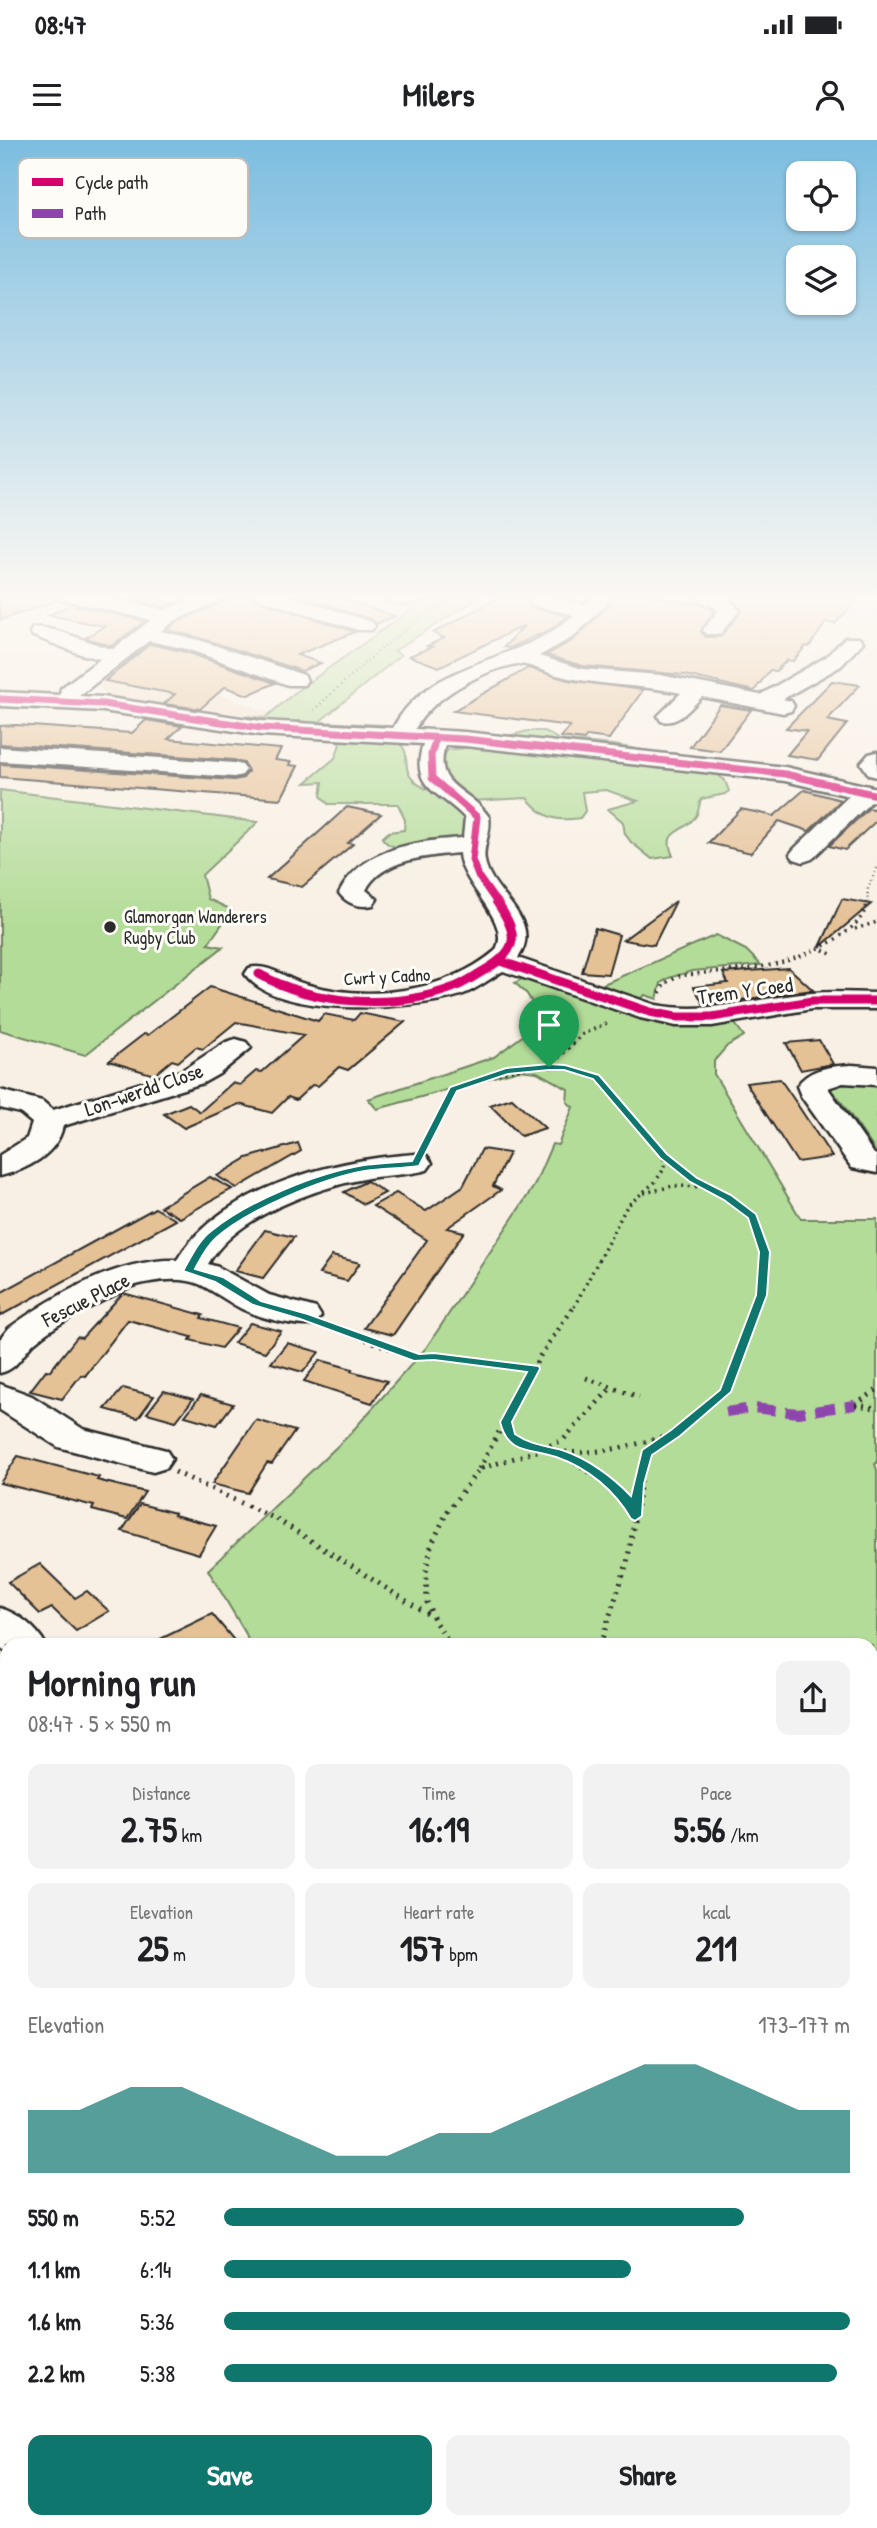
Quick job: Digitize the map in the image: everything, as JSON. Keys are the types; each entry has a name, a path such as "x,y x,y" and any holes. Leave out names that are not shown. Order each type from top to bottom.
{"street":[{"path":"112,705 261,728 436,737 797,776 872,794"},
{"path":"401,734 410,713 418,705"},
{"path":"669,716 680,705"},
{"path":"436,737 428,759 428,771 438,784 465,804 477,817 478,829 471,845 474,867 510,925 513,935 511,949 500,961"},
{"path":"0,754 234,770"},
{"path":"877,759 873,763 877,769"},
{"path":"803,854 872,794"},
{"path":"364,899 352,893 354,884 370,869 395,857 471,845"},
{"name":"Cwrt y Cadno","path":"259,974 275,986 302,992 351,999 392,998 453,988 500,961"},
{"name":"Trem Y Coed","path":"500,961 650,1012 676,1017 712,1017 812,1001 877,1001"},
{"name":"Lon-werdd Close","path":"48,1121 183,1080 209,1068 236,1048"},
{"path":"877,1076 827,1077 812,1086 816,1096 863,1160 877,1164"},
{"path":"0,1099 31,1107 48,1121 48,1134 40,1144 0,1167"},
{"path":"188,1271 202,1245 215,1233 260,1205 316,1182 363,1168 416,1163"},
{"name":"Fescue Place","path":"0,1362 21,1336 36,1325 117,1280 158,1271 188,1271 219,1280 257,1303 304,1316"},
{"path":"0,1396 19,1404 71,1438 153,1459"},
{"path":"0,1623 17,1638"}],"path":[{"path":"309,714 318,705"},
{"path":"848,933 863,919 871,877 877,868"},
{"path":"871,877 877,885"},
{"path":"549,1067 564,1050 599,1024 650,1012 656,1006 660,988 667,981 696,973 783,962 859,926 877,922"},
{"path":"817,947 831,954"},
{"path":"416,1163 453,1089 506,1071 565,1068 596,1077 664,1156 694,1180 753,1216 765,1252 761,1295 725,1392 675,1433 646,1452 638,1484 621,1593 603,1638"},
{"path":"446,1638 427,1602 426,1572 431,1546 447,1512 479,1469 534,1369 574,1306 627,1206 655,1182 664,1169 664,1156"},
{"path":"640,1194 662,1186 691,1184 713,1190"},
{"path":"304,1316 418,1358 434,1357 534,1369"},
{"path":"586,1378 639,1397"},
{"path":"479,1469 540,1450 564,1439 611,1388"},
{"path":"877,1390 855,1405 877,1408"},
{"path":"506,1422 509,1436 526,1447 560,1454 611,1483 627,1500 635,1516"},
{"path":"560,1454 639,1444 675,1433"},
{"path":"153,1459 187,1480 278,1520 433,1617"}],"shaded area":[{"path":"175,705 250,705 271,713 265,718"}],"green space":[{"path":"280,705 339,705 319,722 386,725 301,725 303,722 300,721 297,725 246,719 245,716 265,718"},
{"path":"528,731 544,731 560,740 614,745 702,760 725,781 729,791 701,799 696,816 672,836 670,847 673,856 652,859 631,842 625,834 623,822 608,809 638,801 606,790 582,792 585,811 580,818 571,819 551,817 527,798 471,801 482,836 426,840 399,847 382,838 389,832 404,830 405,820 398,804 328,804 321,796 323,782 305,783 335,758 340,744 336,736 370,738 401,745 413,780 442,795 445,776 442,758 448,750 472,747 474,744"},
{"name":"Glamorgan Wanderers Rugby Club","path":"0,790 258,822 202,875 208,899 232,910 208,944 223,947 85,1055 0,1030"},
{"path":"716,935 746,950 761,965 692,971 669,978 661,983 657,999 645,995 640,1000 599,986"},
{"path":"527,976 638,1014 733,1021 744,1036 727,1046 714,1061 714,1074 801,1219 877,1219 877,1638 247,1638 208,1570 348,1436 426,1348 534,1186 552,1144 558,1145 573,1107 567,1102 568,1089 537,1072 519,1070 377,1109 368,1099 494,1057 525,1034 519,1024 538,1013 527,994 515,983"},
{"path":"877,1080 877,1157 871,1155 874,1149 838,1097 825,1093 831,1081"}],"building":[{"path":"174,705 204,705 200,709"},
{"path":"463,705 632,705 609,739 587,736 584,740 561,737 570,726 453,711"},
{"path":"720,705 751,710 720,751 690,747"},
{"path":"808,705 841,705 827,720 847,724 818,760 787,755 807,731 786,728"},
{"path":"146,720 182,726 168,739 281,749 275,760 291,762 289,765 298,766 281,799 0,777 0,764 234,780 243,778 248,772 244,763 234,760 0,744 0,726 132,733"},
{"path":"804,790 841,800 809,831 779,821 751,853 708,843 741,809 774,816"},
{"path":"347,807 381,814 348,843 353,844 302,887 267,879"},
{"path":"869,808 877,810 877,820 845,850 829,846"},
{"path":"842,899 871,904 820,947"},
{"path":"676,901 654,945 623,940"},
{"path":"595,928 619,935 608,974 582,972"},
{"path":"789,968 813,990 704,1005 694,987 728,983 723,973"},
{"path":"210,987 318,1021 324,1014 354,1020 360,1013 405,1022 348,1070 339,1067 318,1086 312,1085 296,1100 288,1097 272,1113 239,1104 184,1128 164,1114 189,1104 200,1112 232,1083 240,1085 256,1071 262,1072 304,1035 236,1022 203,1049 196,1047 178,1062 172,1060 154,1075 109,1061"},
{"path":"819,1040 833,1064 801,1070 786,1043"},
{"path":"780,1079 832,1157 797,1162 746,1083"},
{"path":"512,1098 545,1128 521,1136 490,1105"},
{"path":"298,1143 301,1151 237,1188 217,1176 247,1158"},
{"path":"482,1149 509,1153 493,1186 501,1190 447,1228 464,1232 393,1335 364,1328 427,1240 373,1206 396,1193 426,1211 463,1186"},
{"path":"210,1177 232,1189 180,1218 160,1207"},
{"path":"367,1181 385,1193 364,1204 344,1192"},
{"path":"155,1208 176,1220 0,1316 0,1293"},
{"path":"265,1230 294,1237 263,1278 235,1271"},
{"path":"332,1256 360,1263 347,1281 319,1274"},
{"path":"123,1293 203,1315 201,1318 238,1328 221,1348 190,1340 192,1337 128,1320 85,1376 81,1375 62,1399 30,1391 77,1337 82,1338"},
{"path":"250,1323 281,1331 265,1352 234,1343"},
{"path":"287,1343 319,1352 303,1372 271,1363"},
{"path":"320,1360 387,1381 372,1403 304,1381"},
{"path":"123,1388 154,1396 138,1418 105,1409"},
{"path":"164,1391 193,1399 176,1421 147,1413"},
{"path":"201,1395 233,1404 217,1425 185,1416"},
{"path":"256,1420 295,1431 272,1464 267,1463 248,1493 212,1484"},
{"path":"18,1456 145,1492 127,1519 92,1510 94,1506 0,1483"},
{"path":"140,1504 216,1526 199,1554 122,1531"},
{"path":"40,1564 75,1598 87,1591 109,1611 76,1631 52,1608 40,1614 8,1582"},
{"path":"212,1614 232,1638 162,1638"}],"marked path":[{"path":"726,1412 753,1408 798,1413 855,1405"}],"cycle path":[{"path":"112,705 261,728 465,739 785,774 877,795"},
{"path":"259,974 300,992 325,997 352,1000 405,998 454,987 497,963 508,953 513,943 510,925 478,876 472,860 477,817 432,778 431,755 436,737"},
{"path":"500,961 650,1012 676,1017 712,1017 812,1001 877,1001"}],"place":[{"name":"Glamorgan Wanderers Rugby Club","path":"110,927"}],"route":[{"path":"549,1067 565,1068 596,1077 664,1156 694,1180 727,1197 753,1216 765,1252 761,1295 725,1392 675,1433 646,1452 638,1484 635,1516 627,1500 611,1483 560,1454 526,1447 509,1436 506,1422 534,1369 434,1357 418,1358 304,1316 257,1303 219,1280 206,1274 188,1271 202,1245 215,1233 260,1205 316,1182 363,1168 416,1163 453,1089 506,1071 549,1067"}]}
